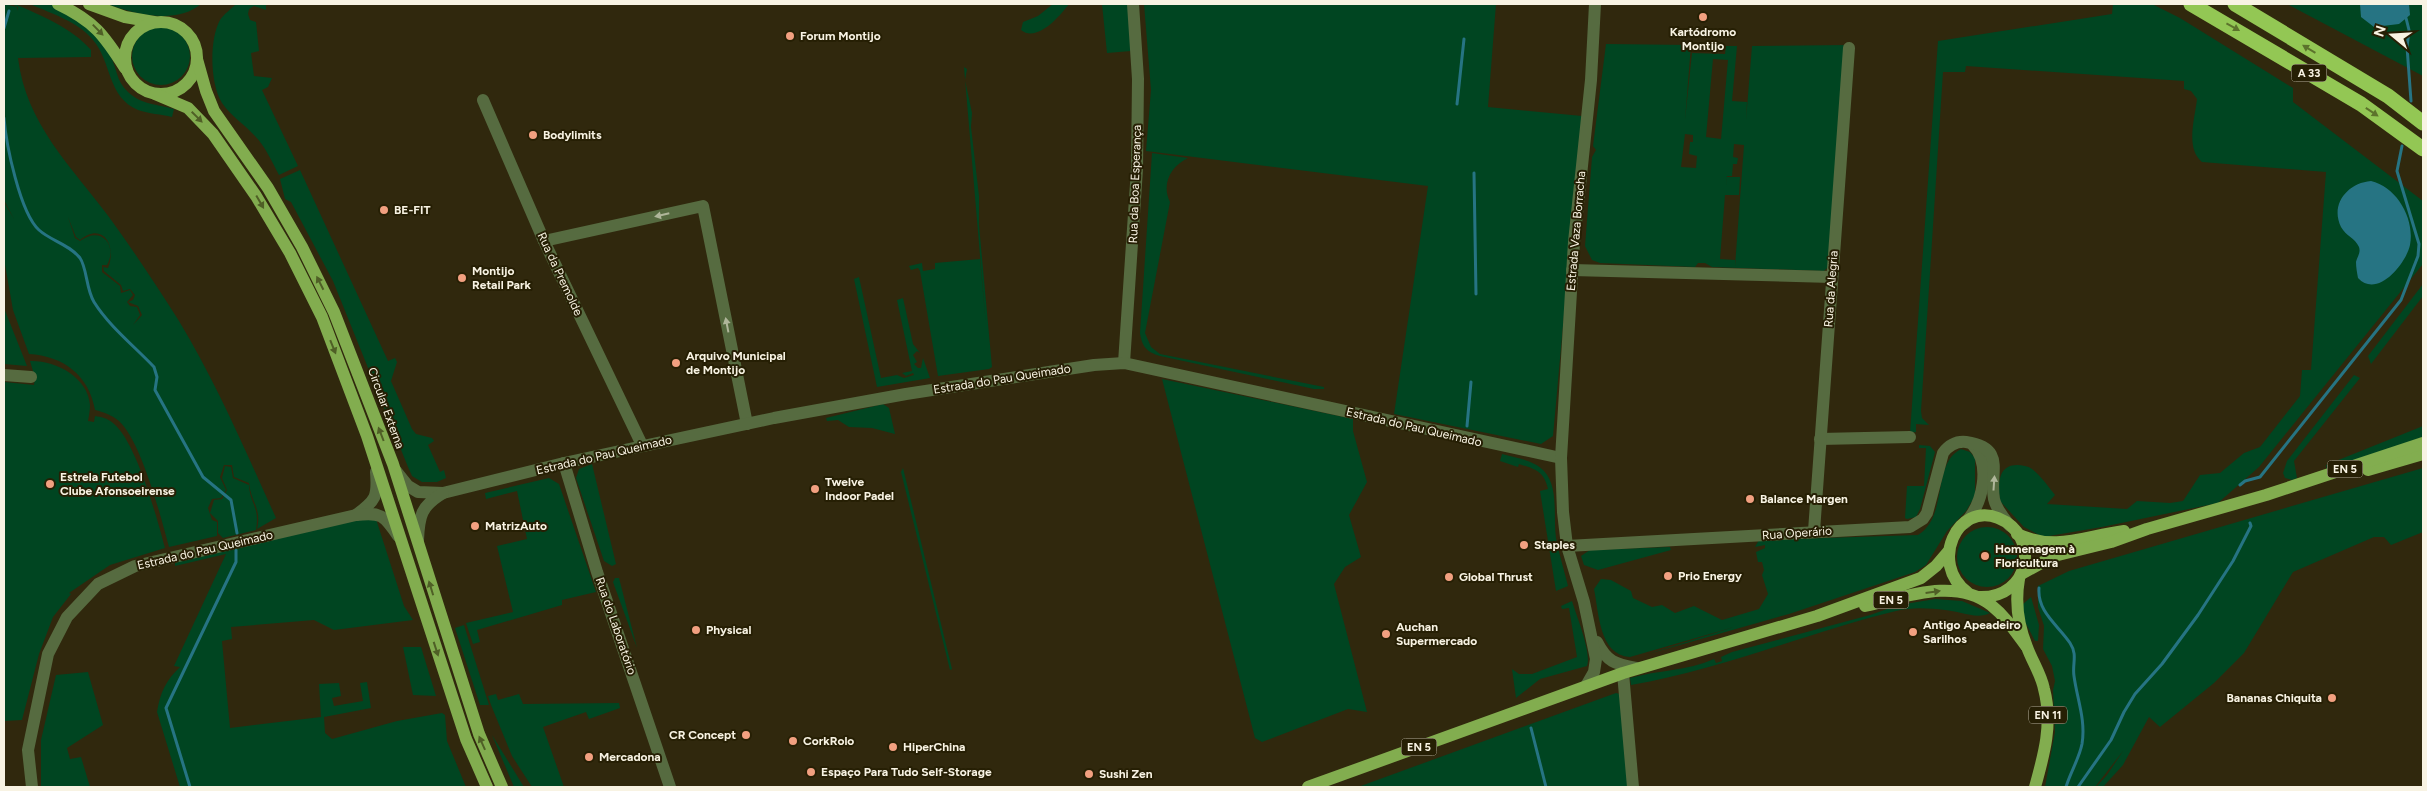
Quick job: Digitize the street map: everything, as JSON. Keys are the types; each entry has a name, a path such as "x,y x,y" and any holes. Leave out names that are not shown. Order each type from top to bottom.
{"highway":[{"name":"A 33","path":"2191,4 2361,104 2423,149"},
{"name":"A 33","path":"2235,4 2388,96 2423,123"}],"main road":[{"path":"58,4 77,13 95,26 136,86 181,105 197,116 214,134 256,196 290,253 322,317 374,461 466,739 487,787"},
{"path":"90,4 126,17 173,23 190,36 198,59 192,78 185,86 171,93 154,94"},
{"path":"126,69 124,56 127,44 133,34 143,26 154,22"},
{"name":"Circular Externa","path":"198,59 210,104 271,193 302,247 334,312 393,464 479,734 502,787"},
{"name":"EN 5","path":"2266,496 2423,443"},
{"name":"EN 5","path":"1817,616 1934,591 1966,592 1979,597 1991,597 2002,594 2012,588 2021,576 2054,556 2111,542 2147,529 2423,454"},
{"name":"EN 5","path":"1308,787 1637,668 1817,616 1921,578 1936,566 1948,552 1955,534 1965,523 1976,517 1999,518 2014,530 2046,544 2065,543 2105,534 2147,529"},
{"path":"2014,530 2025,552 2021,576"},
{"path":"1948,552 1950,570 1959,586 1966,592"},
{"name":"EN 11","path":"2021,576 2016,597 2018,613 2026,646 2044,688 2048,712 2046,742 2035,787"},
{"name":"EN 11","path":"1979,597 2005,618 2026,646"}],"street":[{"name":"Rua da Boa Esperança","path":"1124,363 1137,169 1138,80 1133,4"},
{"name":"Estrada Vaza Borracha","path":"1590,626 1567,546 1562,512 1562,458 1572,270 1591,80 1595,4"},
{"name":"Rua da Alegria","path":"1814,531 1849,48"},
{"name":"Rua da Premolde","path":"483,100 544,241 642,446"},
{"path":"544,241 703,206 747,424"},
{"path":"1572,270 1832,277"},
{"name":"Estrada do Pau Queimado","path":"443,494 564,463 747,424 906,394 1094,365 1124,363 1562,458"},
{"path":"4,375 32,377"},
{"path":"1820,439 1910,438"},
{"name":"Rua Operário","path":"1567,546 1915,526 1927,513 1946,449 1959,442 1972,444"},
{"path":"1965,523 1980,502 1982,480 1980,458 1972,444"},
{"path":"1972,444 1981,445 1991,454 1995,470 1994,500 2014,530"},
{"name":"Estrada do Pau Queimado","path":"356,515 371,504 375,498 377,488 374,461"},
{"name":"Rua do Laboratório","path":"564,463 597,572 670,787"},
{"path":"393,464 408,486 429,494 443,494"},
{"path":"418,546 420,515 425,506 443,494"},
{"name":"Estrada do Pau Queimado","path":"32,787 28,750 48,654 67,617 98,584 135,566 356,515 374,513 380,515 388,521 398,536"},
{"path":"1590,626 1606,657 1619,664 1637,668"},
{"path":"1586,686 1596,663 1590,626"},
{"path":"1623,673 1633,787"}],"green space":[{"path":"4,4 17,7 18,11 18,7 11,4 15,4 46,18 75,35 91,50 91,57 18,58 30,104 52,143 118,230 179,321 218,394 276,518 257,529 258,516 249,483 234,477 232,465 224,465 220,477 226,490 221,498 212,499 208,508 212,520 217,522 217,536 169,547 149,480 135,445 127,431 116,419 95,410 87,387 72,370 63,363 53,359 29,354 13,310 4,259 4,202 14,219 4,200","holes":["68,217 76,237 80,240 95,233 101,235 106,239 109,244 101,236 95,235 80,241 75,238","109,244 111,252 110,260 108,268 103,267 104,271 121,285 123,291 130,289 135,295 133,300 128,302 138,306 142,315 133,325 140,315 137,307 130,306 127,302 133,295 130,290 121,293 120,286 102,272 102,265 107,265 110,258"]},
{"path":"30,4 49,4 76,17 92,31 105,47 124,88 144,102 174,109 172,117 138,110 128,104 115,88 104,58 93,40 80,28"},
{"path":"107,4 201,4 180,14 155,16"},
{"path":"236,4 266,4 266,10 254,6 249,9 248,14 250,20 256,22 259,51 251,53 254,76 272,78 268,87 262,90 298,166 279,175 259,140 222,103 215,85 212,62 216,29 220,20"},
{"path":"1053,4 1069,4 1054,21 1041,31 1027,33 1021,30 1023,22 1038,16"},
{"path":"1102,4 1129,4 1131,51 1107,53"},
{"path":"1144,4 1496,4 1488,107 1582,116 1553,436 1541,444 1394,414 1428,186 1146,151 1151,90"},
{"path":"2113,4 2152,4 2180,18 2293,88 2293,102 2423,201 2423,264 2259,467 2218,503 2102,527 2041,536 2024,527 2000,501 2000,477 2002,472 2010,466 2021,465 2029,467 2044,481 2055,495 2047,504 2127,509 2137,501 2170,503 2183,501 2200,475 2220,473 2244,453 2260,447 2300,396 2302,370 2311,370 2326,172 2202,162 2197,156 2192,141 2197,99 2191,91 2184,89 2184,81 1966,66 1965,72 1943,72 1921,411 1922,418 1929,425 1916,424 1916,432 1910,433 1938,41 2112,14"},
{"path":"2287,4 2423,4 2423,76"},
{"path":"155,27 167,27 182,35 190,50 190,62 182,77 167,85 155,85 140,77 132,62 132,50 140,35"},
{"path":"1606,44 1691,45 1685,120 1692,53 1725,54 1726,46 1737,46 1732,101 1747,102 1746,120 1752,46 1849,45 1831,264 1824,271 1712,267 1705,263 1698,263 1695,267 1600,263 1592,260 1585,246 1592,157 1596,150 1593,146","holes":["1713,59 1728,60 1721,139 1706,137","1685,134 1693,135 1689,154 1697,156 1696,168 1681,167","1734,144 1744,145 1735,266 1735,260 1720,259 1725,195 1739,195 1740,177 1727,177 1726,188 1727,176 1732,176 1733,164 1737,164 1738,158 1733,157"]},
{"path":"964,67 967,69 965,80"},
{"path":"965,81 972,113 971,127 979,196 979,225 992,367 938,376 920,271 918,268 911,270 909,266 922,263 923,271 935,269 935,263 980,259 986,326"},
{"path":"1152,153 1188,158 1172,171 1167,182 1167,195 1170,202 1145,333 1151,347 1160,354 1324,387 1324,389 1314,389 1160,356 1148,351 1142,342 1140,333"},
{"path":"300,170 388,361 395,358 397,362 391,381 412,429 416,434 432,438 434,441 428,445 440,472 444,470 446,478 437,482 422,482 412,476 333,281 291,202 285,199 280,179"},
{"path":"859,277 881,378 897,375 904,378 914,375 913,373 906,376 902,373 912,371 897,300 903,298 913,344 920,353 917,351 913,355 917,362 914,364 921,368 923,358 930,378 877,387 854,279"},
{"path":"2423,284 2423,296 2371,364 2368,356"},
{"path":"4,308 27,366 4,364"},
{"path":"30,361 40,361 69,372 83,386 88,395 90,405 88,421 94,422 95,416 104,418 113,423 122,432 145,481 165,548 110,565 69,593 71,594 53,617 39,654 22,720 4,721 4,382 34,385 35,378"},
{"path":"2354,375 2360,378 2294,461 2297,478 2292,480 2285,478 2283,473 2287,461"},
{"path":"1162,379 1353,419 1353,431 1367,482 1349,515 1361,557 1345,567 1334,584 1367,712 1348,709 1262,742 1255,738"},
{"path":"883,404 889,408 895,434 872,428 849,427 838,420 827,421 826,418"},
{"path":"2423,426 2423,437 2327,471 2326,465"},
{"path":"1919,445 1930,446 1935,452 1920,509 1916,517 1907,519 1905,518 1907,486 1924,486 1926,448 1919,448"},
{"path":"1961,449 1970,452 1975,458 1975,496 1966,511 1947,531 1926,565 1915,572 1789,614 1648,654 1734,627 1630,657 1612,649 1606,641 1599,621 1594,589 1601,579 1611,580 1631,591 1633,598 1652,607 1662,605 1675,613 1694,606 1722,620 1759,609 1768,594 1762,575 1764,570 1762,562 1758,562 1756,552 1765,548 1765,545 1755,547 1759,540 1918,535 1928,526 1934,516 1946,466 1952,456"},
{"path":"1502,454 1535,464 1549,478 1554,494 1556,538 1568,586 1556,591 1540,491 1548,489 1544,478 1530,467 1519,464 1518,467 1500,461"},
{"path":"592,464 616,564 612,566 604,561 576,478 579,469"},
{"path":"225,466 231,467 233,478 249,485 256,510 257,522 256,530 223,538 218,533 218,521 210,513 214,500 222,499 227,490 222,478"},
{"path":"903,468 952,669 950,670 901,472"},
{"path":"2423,468 2423,532 2391,545 2384,537 2374,537 2293,572 2244,653 2214,683 2160,727 2149,717 2123,765 2103,787 2096,787 2107,775 2123,751 2095,787 2045,787 2055,732 2053,690 2055,681 2052,666 2043,649 2044,626 2038,607 2038,586 2069,571"},
{"path":"549,478 559,484 596,592 562,600 562,605 477,630 480,642 473,644 466,623 513,612 497,546 527,539 517,491 486,499 485,493"},
{"path":"367,518 376,519 404,606 413,620 334,630 314,620 231,627 232,639 222,641 230,728 321,717 319,684 339,683 341,696 332,698 334,706 363,701 360,683 367,682 371,708 324,717 325,733 332,739 397,721 442,713 445,715 447,741 466,787 180,787 157,712 158,705 167,682 180,667 174,666 226,554 175,566 175,562"},
{"path":"1981,527 1993,527 2004,532 2012,540 2017,551 2015,569 2004,582 1993,587 1981,587 1970,582 1962,574 1957,563 1957,551 1962,540 1970,532"},
{"path":"1670,547 1671,550 1598,570 1584,565 1581,556 1590,550"},
{"path":"615,578 619,578 637,648 613,582"},
{"path":"2031,597 2039,625 2038,641 2035,641 2023,618 2022,605"},
{"path":"1935,599 1962,601 1990,613 1979,616 1933,609 1914,608 1902,610 1862,620 1731,661 1631,685 1630,678 1693,666 1714,659 1716,663 1722,661 1721,657 1732,652 1870,615 1899,605"},
{"path":"1572,601 1586,643 1587,666 1540,679 1516,698 1512,669 1519,674 1532,674 1577,657 1569,608 1562,609 1561,606"},
{"path":"464,625 489,705 480,705 455,628"},
{"path":"403,647 421,647 436,696 413,695"},
{"path":"88,672 103,725 67,748 70,759 81,757 90,787 41,787 41,740 56,675"},
{"path":"1616,693 1620,694 1630,787 1358,787"},
{"path":"496,694 498,700 519,694 523,704 619,703 620,708 589,719 586,712 543,727 564,787 532,787 512,756 491,705 488,696"},
{"path":"492,735 524,787 514,787"}],"water":[{"path":"2360,4 2409,4 2410,15 2399,24 2374,27 2361,17"},
{"path":"2371,181 2389,190 2402,205 2410,225 2411,235 2407,253 2397,269 2382,282 2374,284 2366,283 2358,278 2356,262 2359,247 2345,233 2338,219 2339,203 2348,191 2355,186"}],"waterway":[{"path":"4,28 9,11"},
{"path":"2406,18 2409,30 2407,47 2411,101"},
{"path":"1457,104 1464,39"},
{"path":"4,118 15,177 32,221 44,234 76,253 84,267 91,297 100,311 114,328 154,367 157,377 155,390 203,477 231,500 237,533"},
{"path":"2240,485 2245,481 2260,477 2401,300 2418,256 2419,244 2397,171 2402,146"},
{"path":"1474,173 1476,294"},
{"path":"1467,426 1471,382"},
{"path":"2078,787 2111,740 2135,694 2162,664 2198,615 2233,561 2251,526 2250,523"},
{"path":"190,787 166,708 236,562 236,550"},
{"path":"2039,588 2041,604 2049,618 2070,643 2074,652 2074,676 2082,718 2083,735 2081,750 2066,787"},
{"path":"1531,728 1546,787"}],"place":[{"name":"Kartódromo Montijo","path":"1703,17"},
{"name":"Forum Montijo","path":"790,36"},
{"name":"Bodylimits","path":"533,135"},
{"name":"BE-FIT","path":"384,210"},
{"name":"Montijo Retail Park","path":"462,278"},
{"name":"Arquivo Municipal de Montijo","path":"676,363"},
{"name":"Estrela Futebol Clube Afonsoeirense","path":"50,484"},
{"name":"Twelve Indoor Padel","path":"815,489"},
{"name":"Balance Margen","path":"1750,499"},
{"name":"MatrizAuto","path":"475,526"},
{"name":"Staples","path":"1524,545"},
{"name":"Homenagem à Floricultura","path":"1985,556"},
{"name":"Prio Energy","path":"1668,576"},
{"name":"Global Thrust","path":"1449,577"},
{"name":"Physical","path":"696,630"},
{"name":"Antigo Apeadeiro Sarilhos","path":"1913,632"},
{"name":"Auchan Supermercado","path":"1386,634"},
{"name":"Bananas Chiquita","path":"2332,698"},
{"name":"CR Concept","path":"746,735"},
{"name":"CorkRolo","path":"793,741"},
{"name":"HiperChina","path":"893,747"},
{"name":"Mercadona","path":"589,757"},
{"name":"Espaço Para Tudo Self-Storage","path":"811,772"},
{"name":"Sushi Zen","path":"1089,774"}]}
